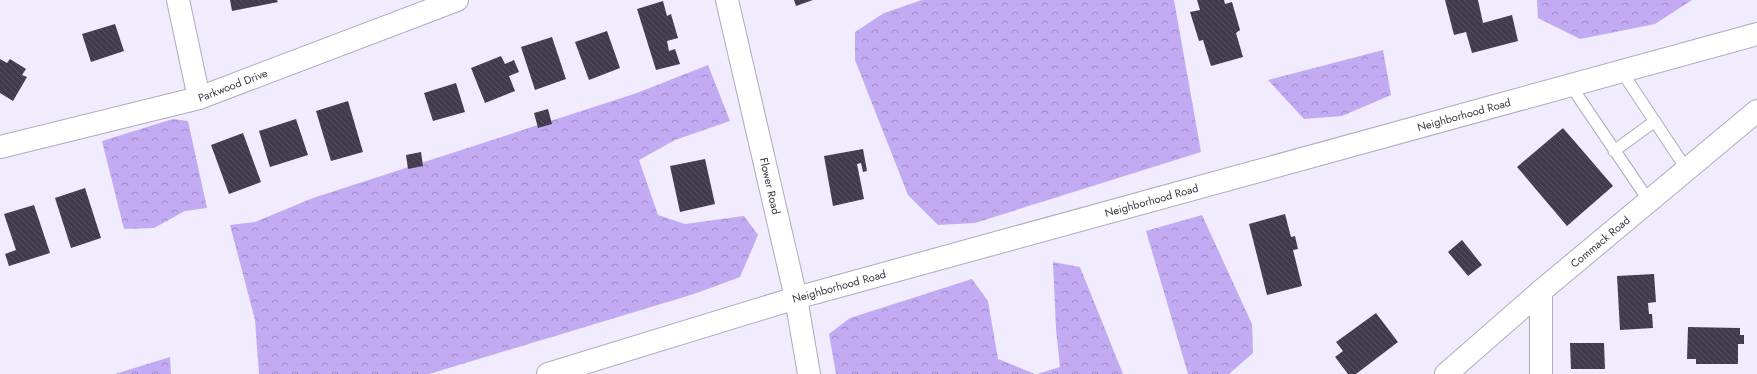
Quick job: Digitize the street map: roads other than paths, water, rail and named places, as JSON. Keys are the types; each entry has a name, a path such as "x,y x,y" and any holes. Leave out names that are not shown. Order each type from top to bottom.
{"street":[{"path":"178,0 199,98"},
{"name":"Flower Road","path":"727,0 796,298 809,374"},
{"name":"Parkwood Drive","path":"0,147 199,98 452,1"},
{"name":"Neighborhood Road","path":"548,374 796,298 1757,34"},
{"name":"Commack Road","path":"1446,374 1542,291 1757,111"},
{"path":"1541,374 1542,291"}],"lane":[{"path":"1622,72 1687,170"},
{"path":"1571,86 1649,201"},
{"path":"1614,151 1655,121"}]}
